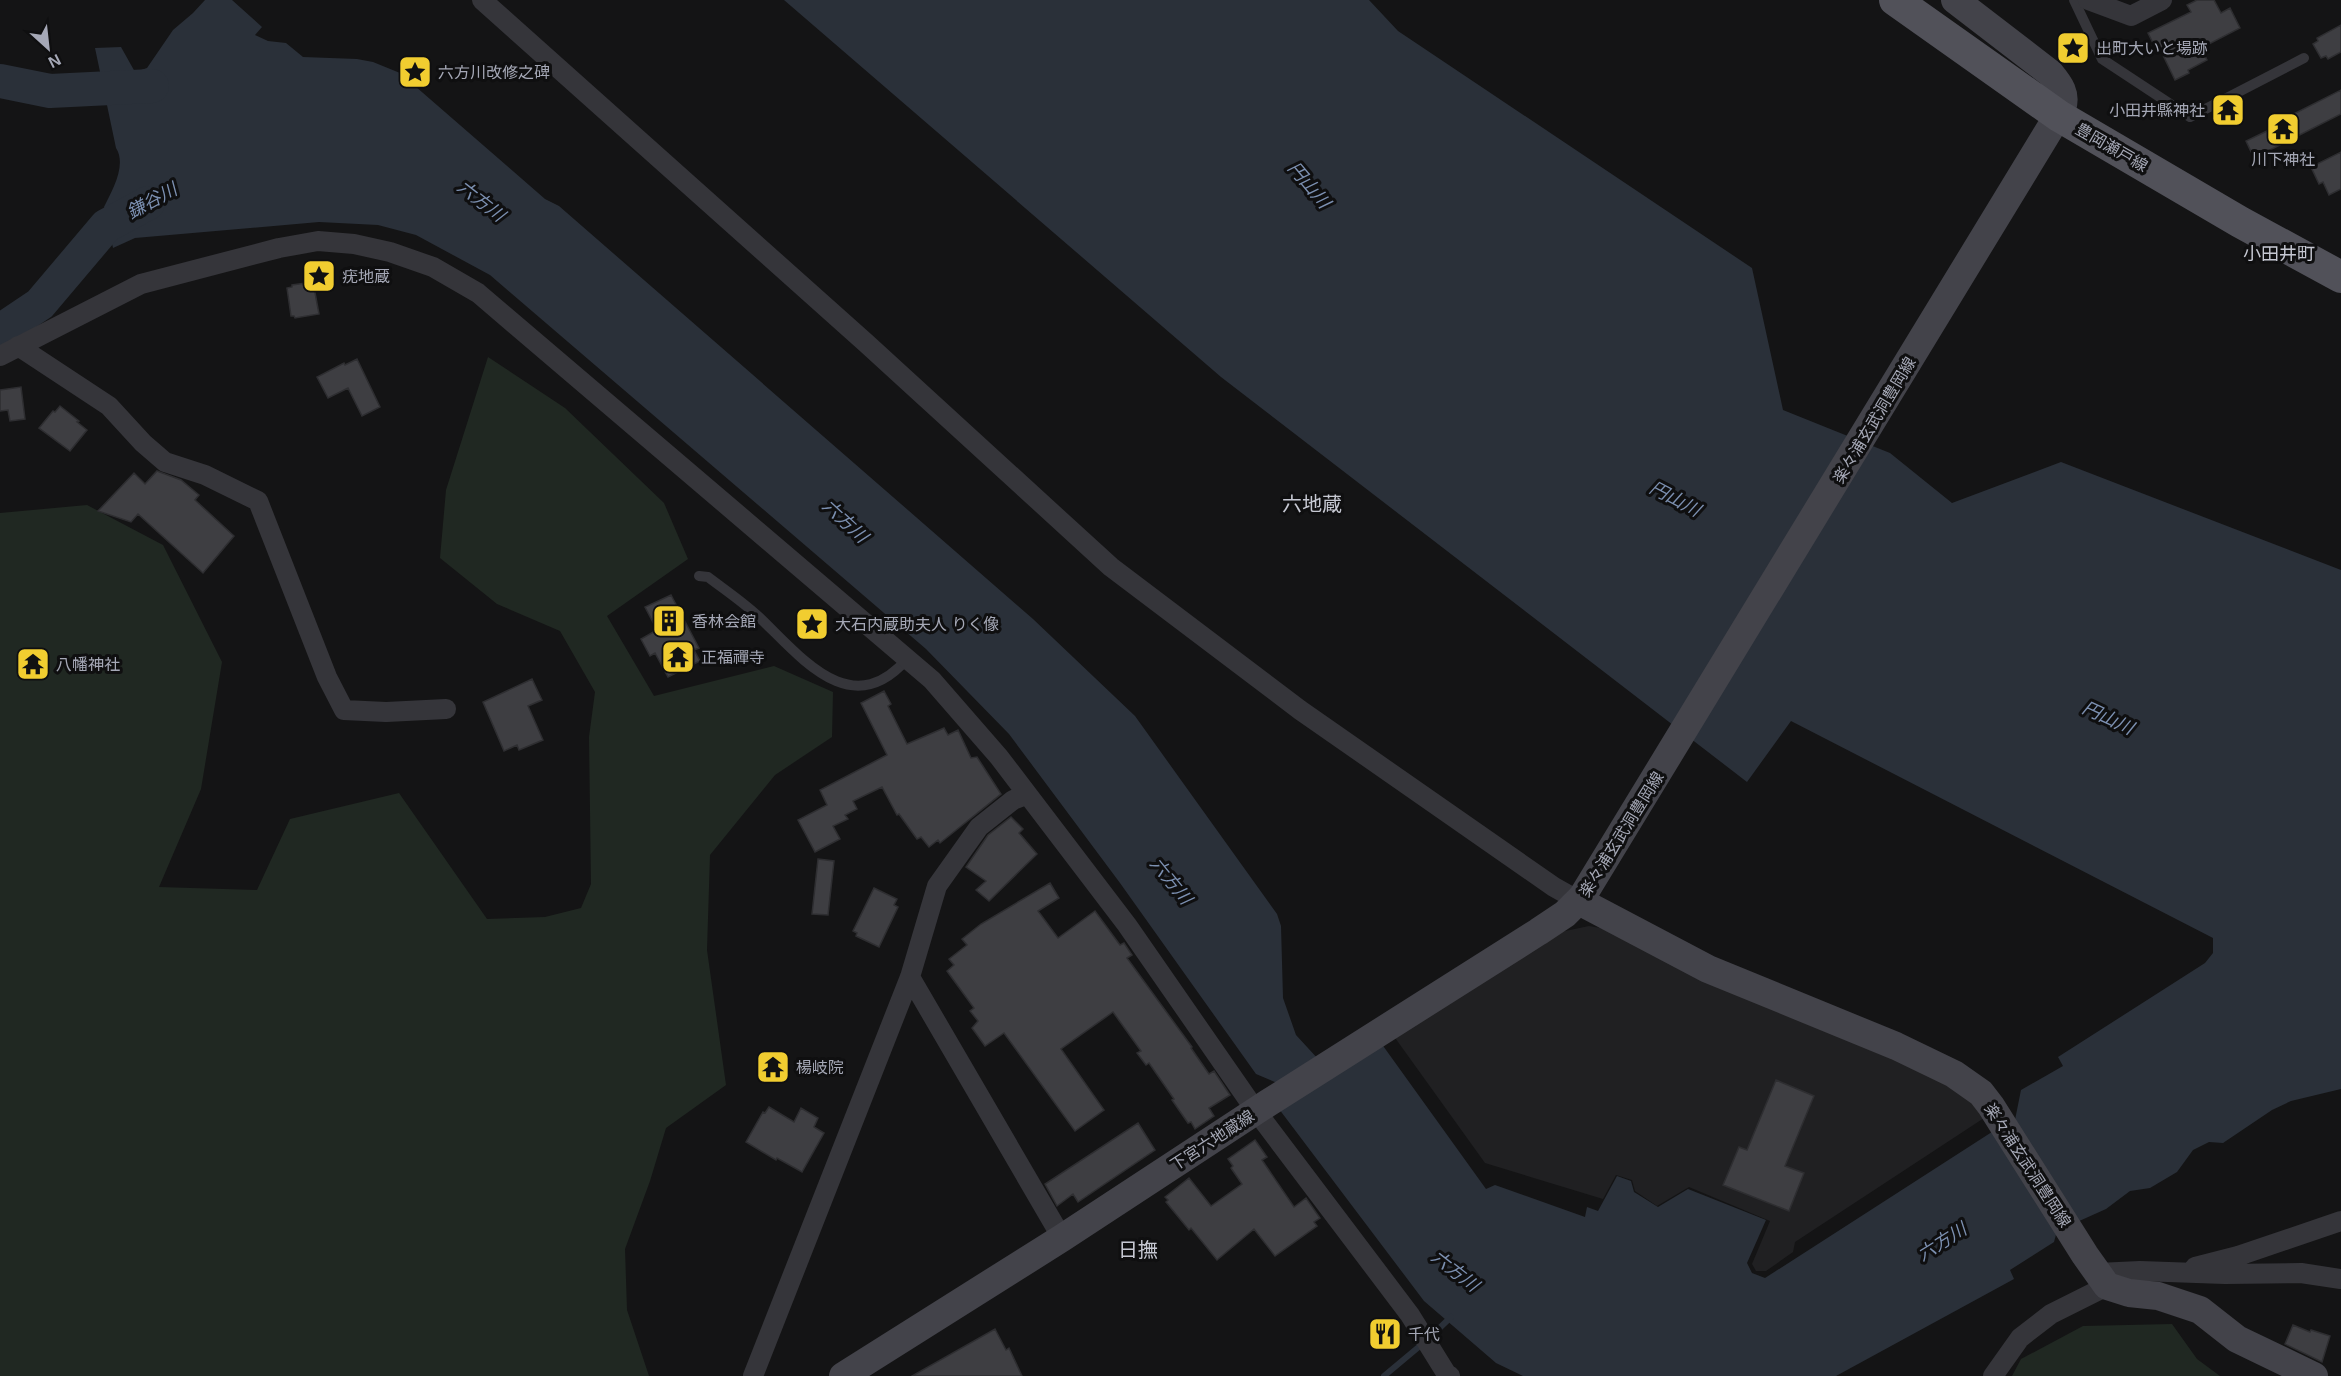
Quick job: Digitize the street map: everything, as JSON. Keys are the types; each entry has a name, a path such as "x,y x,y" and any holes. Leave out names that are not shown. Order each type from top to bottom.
{"main road":[{"name":"豊岡瀬戸線","path":"1895,0 2053,126 2240,222 2341,277"},
{"path":"1955,0 2050,74 2061,88 2064,102 2053,126"},
{"name":"楽々浦玄武洞豊岡線","path":"2053,126 1585,892 1708,969 1896,1046 1954,1074 1981,1093 2102,1280"},
{"name":"下宮六地蔵線","path":"843,1376 1062,1239 1262,1107 1557,920 1585,892"},
{"path":"2102,1280 2128,1293 2158,1296 2200,1310 2237,1339 2314,1376"}],"street":[{"path":"482,0 866,343 1111,567 1300,710 1554,887 1585,892"},
{"path":"2088,0 2131,16 2162,0"},
{"path":"0,356 141,285 279,248 318,241 354,244 390,252 433,267 478,292 933,680 999,757 1128,925 1262,1107 1410,1315 1450,1376"},
{"path":"18,346 109,406 143,444 165,462 205,475 258,501 327,677 344,710 386,712 446,709"},
{"path":"753,1376 910,977 937,886 979,827 1013,800 1026,795"},
{"path":"910,977 1062,1239"},
{"path":"2172,1273 2238,1256 2341,1221"},
{"path":"1993,1376 2020,1338 2102,1280 2140,1271 2301,1273 2341,1279"}],"lane":[{"path":"2074,0 2102,59 2190,117 2304,58"},
{"path":"699,576 708,577 757,615 806,664 821,675 843,684 864,685 885,679 907,659"}],"shaded area":[{"path":"488,357 565,408 664,503 688,559 607,616 654,696 774,666 833,692 832,737 775,775 710,855 707,950 726,1085 666,1128 650,1181 625,1249 627,1310 649,1376 0,1376 0,513 87,505 163,545 222,662 201,789 159,887 257,890 290,819 399,793 487,919 545,917 581,908 591,884 589,737 595,692 560,631 497,604 440,558 446,490"},
{"path":"1589,926 1606,929 1941,1077 1973,1102 1984,1118 1795,1242 1793,1252 1766,1271 1756,1271 1752,1264 1770,1221 1689,1187 1657,1206 1635,1191 1632,1180 1616,1175 1603,1199 1485,1163 1393,1035 1551,934"},
{"path":"2172,1324 2197,1359 2220,1376 2012,1376 2021,1359 2083,1326"}],"water":[{"name":"円山川","path":"205,0 232,0 262,27 255,35 268,41 286,43 303,57 357,59 373,62 400,73 545,199 559,206 1033,619 1135,716 1277,914 1281,926 1283,998 1296,1035 1319,1060 1381,1043 1486,1189 1495,1185 1585,1217 1587,1207 1598,1211 1617,1176 1631,1181 1634,1192 1658,1207 1688,1189 1766,1220 1747,1263 1752,1273 1765,1278 1995,1130 2015,1120 2021,1090 2063,1066 2058,1057 2205,963 2213,953 2213,938 1791,721 1747,782 1221,377 784,0 1369,0 1398,31 1752,268 1783,410 1890,453 1952,503 2061,462 2341,570 2341,1089 2291,1101 2272,1110 2223,1143 2209,1142 2193,1150 2177,1172 2150,1188 2130,1191 2106,1209 2057,1231 2054,1242 2010,1270 2014,1279 1836,1376 1523,1376 1496,1363 1424,1301 1279,1109 1282,1085 1256,1074 1120,883 1009,734 926,649 490,275 416,235 378,225 319,222 135,238 113,248 104,207 117,178 120,162 95,48 121,47 135,72 147,68 173,30"}],"building":[{"path":"2197,0 2214,0 2221,13 2230,8 2240,28 2201,48 2207,60 2175,80 2159,47 2156,49 2148,33 2191,12 2187,5"},
{"path":"2341,25 2341,52 2328,59 2326,56 2321,58 2313,44 2318,41 2317,38"},
{"path":"2341,90 2341,114 2254,158 2246,141 2269,130 2268,127"},
{"path":"2341,152 2341,189 2329,195 2323,182 2319,184 2311,167"},
{"path":"313,282 319,314 295,318 291,316 287,288"},
{"path":"357,359 380,407 362,416 348,388 328,398 317,377"},
{"path":"21,387 25,419 10,421 8,410 0,411 0,390"},
{"path":"60,406 87,430 70,451 39,428"},
{"path":"157,471 181,480 199,495 195,500 234,536 203,573 138,514 131,522 98,511 134,473 145,484"},
{"name":"香林会館","path":"671,595 699,648 694,650 700,661 668,677 655,653 650,656 641,639 657,630 645,607"},
{"path":"532,679 542,700 528,706 543,740 519,750 517,745 504,751 483,702"},
{"path":"884,691 891,704 888,706 907,744 944,728 948,735 958,730 971,758 977,757 1001,794 940,843 938,840 929,847 921,837 917,839 899,814 897,815 882,787 853,801 857,809 845,815 848,819 833,826 840,839 815,852 798,820 827,805 820,790 887,755 861,703"},
{"path":"1011,817 1023,829 1019,833 1037,854 989,901 976,890 986,881 966,867 988,835"},
{"path":"818,859 834,861 828,915 812,914"},
{"path":"1050,883 1059,898 1038,911 1058,938 1095,911 1120,945 1124,943 1132,955 1127,958 1209,1074 1214,1071 1230,1095 1209,1108 1214,1116 1195,1129 1191,1122 1188,1123 1149,1063 1146,1065 1137,1053 1141,1051 1113,1012 1061,1049 1104,1110 1075,1131 1004,1033 985,1046 972,1028 978,1021 970,1011 974,1008 947,971 954,965 949,959 967,945 962,939 981,924"},
{"path":"874,888 897,899 894,905 898,907 879,947 856,936 857,933 853,931"},
{"path":"1776,1080 1814,1096 1785,1166 1804,1173 1789,1211 1723,1185 1739,1147 1747,1150"},
{"path":"769,1107 794,1122 801,1108 818,1118 814,1127 824,1133 802,1172 746,1142 763,1112 765,1113"},
{"path":"1138,1123 1155,1150 1078,1202 1073,1194 1057,1206 1045,1184"},
{"path":"1255,1140 1267,1157 1262,1160 1294,1207 1306,1198 1320,1218 1314,1222 1317,1226 1275,1256 1254,1229 1217,1260 1191,1228 1189,1230 1166,1202 1168,1200 1165,1197 1189,1178 1211,1206 1242,1184 1228,1159"},
{"path":"2293,1325 2310,1332 2311,1330 2330,1336 2322,1362 2285,1344"},
{"path":"995,1329 1006,1350 1009,1348 1022,1376 912,1376"}],"waterway":[{"name":"六方川","path":"0,81 50,91 152,86"},
{"name":"鎌谷川","path":"0,331 40,304 106,226 148,203"},
{"path":"1384,1376 1451,1317"}],"place":[{"name":"出町大いと場跡","path":"2073,48"},
{"name":"六方川改修之碑","path":"415,72"},
{"name":"小田井縣神社","path":"2228,110"},
{"name":"川下神社","path":"2283,129"},
{"name":"疣地蔵","path":"319,276"},
{"name":"香林会館","path":"669,621"},
{"name":"大石内蔵助夫人 りく像","path":"812,624"},
{"name":"正福禪寺","path":"678,657"},
{"name":"八幡神社","path":"33,664"},
{"name":"楊岐院","path":"773,1067"},
{"name":"千代","path":"1385,1334"}],"district":[{"name":"小田井町","path":"2279,254"},
{"name":"六地蔵","path":"1312,504"},
{"name":"日撫","path":"1138,1250"}]}
